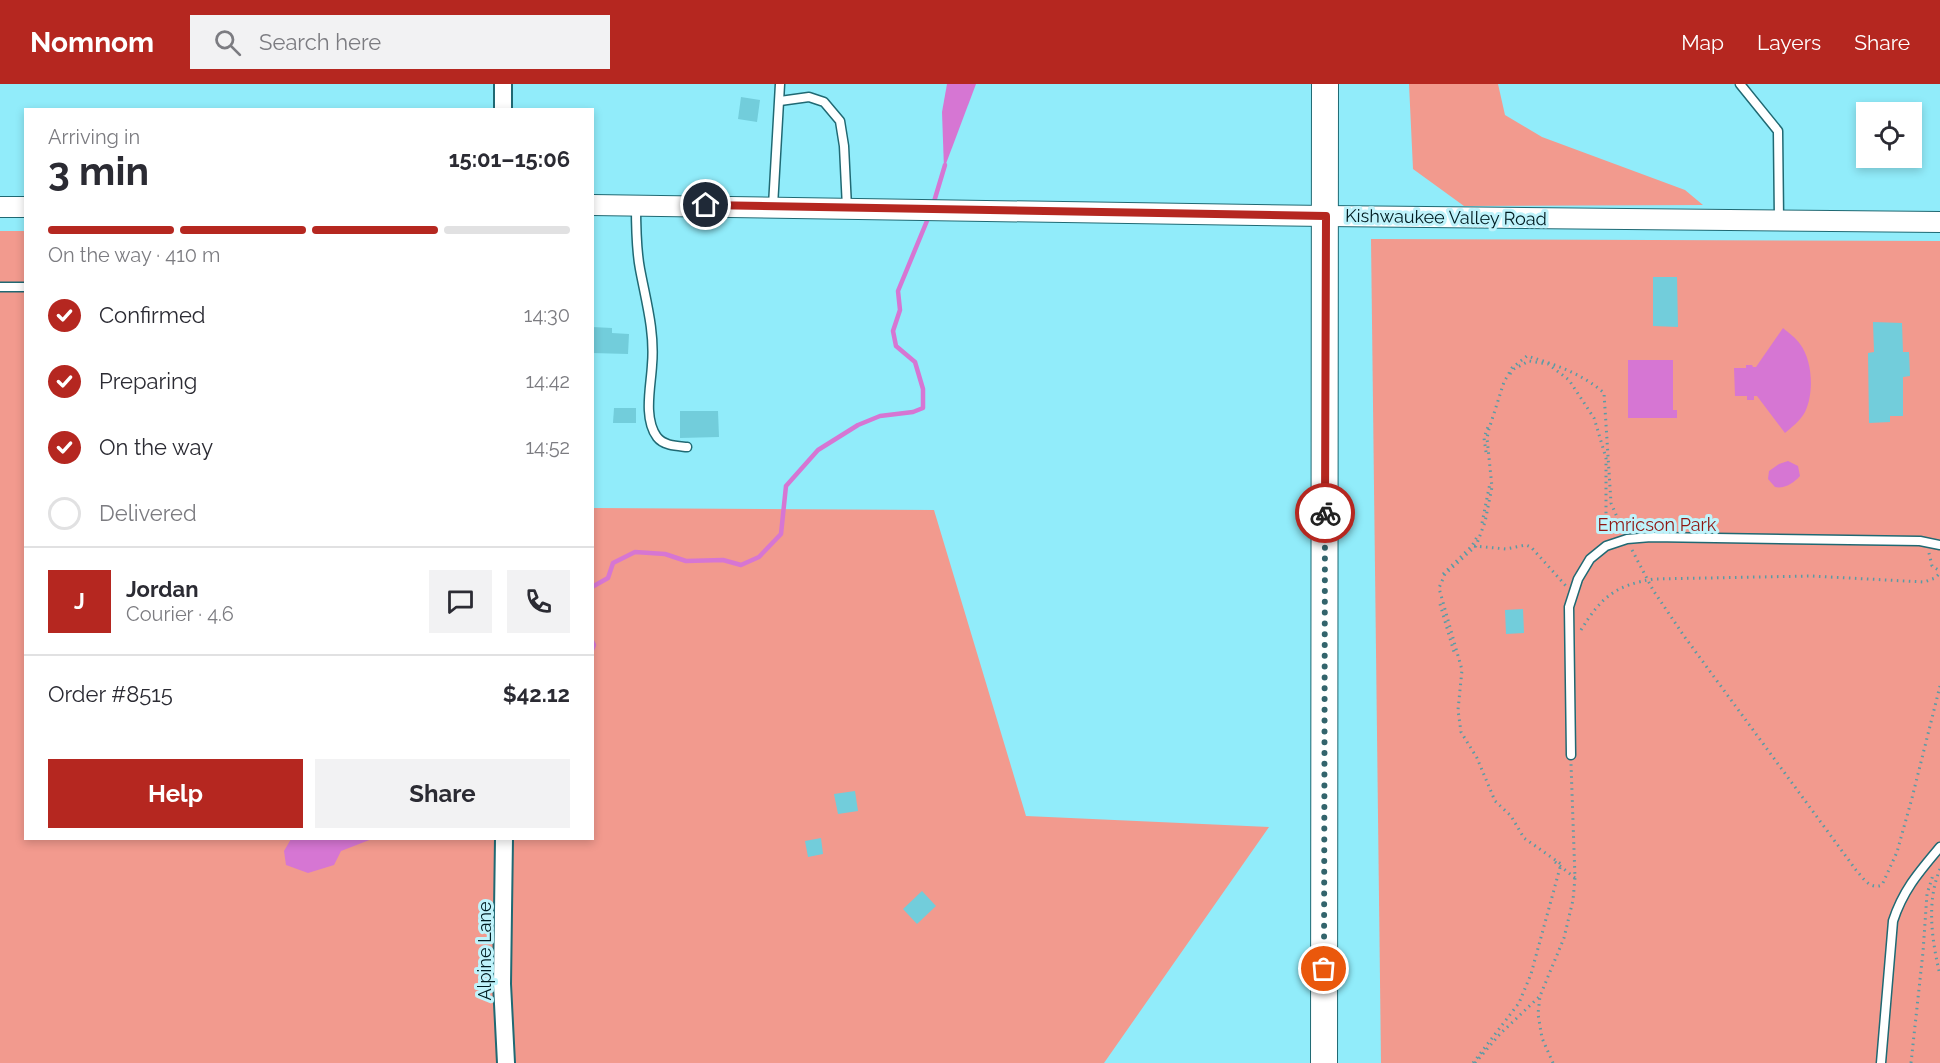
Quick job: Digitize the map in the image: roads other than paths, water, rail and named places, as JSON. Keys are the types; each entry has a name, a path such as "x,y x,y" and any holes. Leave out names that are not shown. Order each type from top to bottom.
{"main road":[{"path":"1324,1063 1325,84"}],"street":[{"path":"503,84 503,108"},
{"name":"Kishwaukee Valley Road","path":"594,205 1940,222"},
{"path":"0,207 24,207"},
{"name":"Alpine Lane","path":"504,840 502,984 506,1063"}],"lane":[{"path":"773,207 780,84"},
{"path":"1740,84 1778,131 1779,220"},
{"path":"780,100 809,97 824,102 840,121 844,146 846,208"},
{"path":"636,205 638,248 652,342 650,390 652,426 658,438 670,446 687,447"},
{"path":"0,287 24,287"},
{"path":"1571,756 1569,608 1578,579 1590,559 1606,546 1627,539 1651,537 1929,542 1940,545"},
{"path":"1881,1063 1893,921 1909,884 1940,847"}],"waterway":[{"path":"933,205 945,165"},
{"path":"594,586 608,578 613,563 635,552 665,554 686,561 723,560 741,565 759,557 781,534 786,486 818,450 858,425 880,416 913,412 923,408 923,389 915,362 896,346 893,331 900,310 898,291 929,216"}],"park label":[{"name":"Emricson Park","path":"1657,524"}]}
